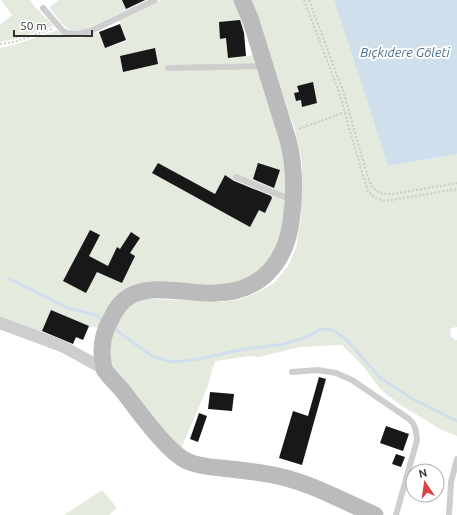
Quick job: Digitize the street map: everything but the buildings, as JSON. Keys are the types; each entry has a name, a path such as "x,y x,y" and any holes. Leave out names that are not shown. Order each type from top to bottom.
{"street":[{"path":"104,369 102,346 105,330 116,309 124,299 139,292 160,290 216,293 244,288 260,280 269,272 276,264 286,245 293,200 293,157 250,18 242,0"},
{"path":"0,323 62,346 104,369 160,437 178,456 185,460 202,466 255,472 282,477 306,484 375,515"}],"lane":[{"path":"43,8 63,31 68,34 78,34 155,0"},
{"path":"168,68 265,66"},
{"path":"236,177 293,200"},
{"path":"292,372 318,370 336,373 352,380 414,424 417,440 396,515"},
{"path":"448,515 450,482 457,459"}],"path":[{"path":"304,0 339,92 362,176 368,191 375,198 386,201 457,189"},
{"path":"309,0 343,91 371,185 376,191 383,194 392,194 457,184"},
{"path":"0,44 14,42 59,26"},
{"path":"286,133 345,112"}],"shaded area":[{"path":"1,0 30,0 54,26 16,39 0,42 0,25 12,15"},
{"path":"59,0 147,0 90,28 75,30 66,27 49,7"},
{"path":"162,0 233,0 243,20 246,56 254,55 285,157 287,210 282,236 266,268 237,285 145,285 99,328 89,326 51,310 42,333 0,318 0,48 14,45 57,30 72,38 82,38 98,32 105,48 127,41 119,20"},
{"path":"251,0 334,0 388,166 457,154 457,327 451,328 450,335 457,340 457,436 440,429 399,404 381,390 362,365 342,345 300,347 259,357 250,356 215,361 207,388 181,449 113,371 109,360 108,347 121,313 130,305 144,299 222,302 241,299 259,292 274,283 288,266 296,248 301,216 302,163 295,130"},
{"path":"102,490 117,508 109,515 64,515"}],"water":[{"name":"Bıçkıdere Göleti","path":"334,0 457,0 457,154 388,166"}],"waterway":[{"path":"10,279 68,308 96,315 104,321"},
{"path":"112,327 152,356 172,362 199,359 239,350 284,344 304,338 321,329 333,330 348,341 380,378 413,399 457,421"}]}
